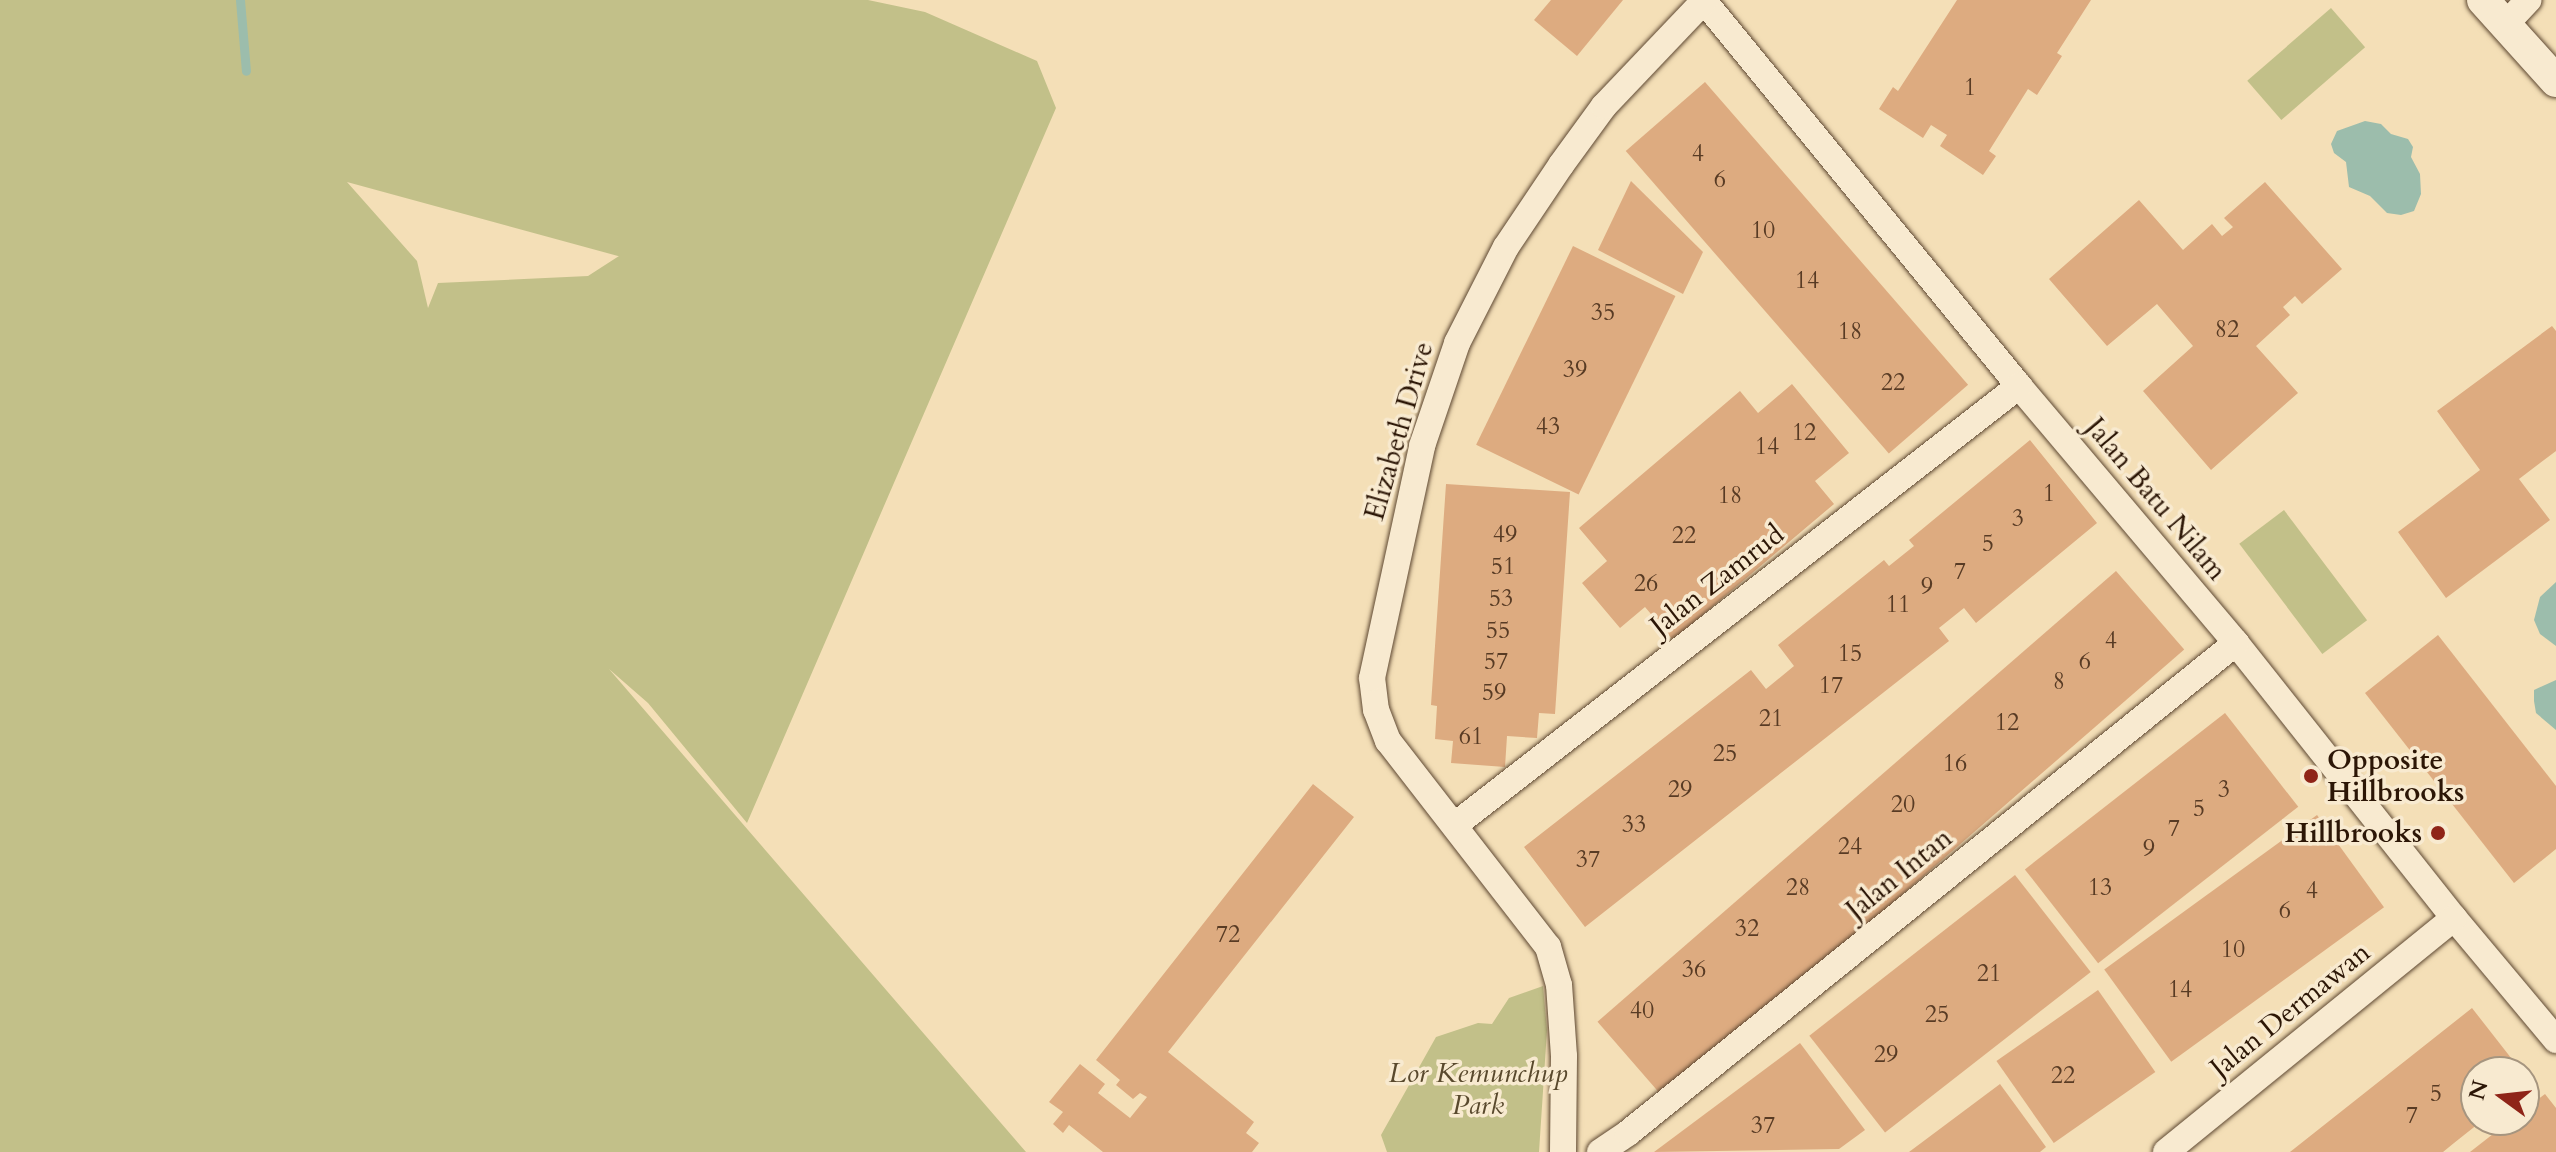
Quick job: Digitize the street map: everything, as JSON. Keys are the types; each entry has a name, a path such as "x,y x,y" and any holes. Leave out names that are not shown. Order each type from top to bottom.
{"street":[{"path":"2483,0 2556,81"},
{"path":"2506,24 2528,0"},
{"name":"Jalan Batu Nilam","path":"1705,1 2019,386 2236,643 2454,918 2556,1040"},
{"name":"Elizabeth Drive","path":"1563,1152 1564,1056 1559,985 1548,947 1388,741 1376,710 1372,678 1422,446 1457,343 1506,247 1561,165 1604,106 1705,1"},
{"name":"Jalan Zamrud","path":"1455,825 2019,386"},
{"name":"Jalan Intan","path":"1600,1152 1641,1123 2236,643"},
{"name":"Jalan Dermawan","path":"2166,1152 2454,918"}],"green space":[{"path":"0,0 868,0 925,12 1037,61 1056,108 747,823 648,703 609,669 1026,1152 0,1152","holes":["347,182 619,256 588,276 438,283 428,308 417,261"]},
{"path":"2331,8 2365,47 2281,120 2247,81"},
{"path":"2284,510 2367,620 2322,654 2239,544"},
{"name":"Lor Kemunchup Park","path":"1543,986 1547,1030 1539,1152 1387,1152 1381,1135 1436,1037 1478,1023 1492,1024 1509,998"}],"shaded area":[{"path":"2365,121 2381,124 2391,134 2408,139 2413,147 2411,157 2420,174 2421,194 2414,211 2401,215 2387,213 2370,196 2349,187 2346,162 2334,153 2331,144 2337,131"},
{"path":"2556,582 2556,646 2540,634 2534,620 2540,597"},
{"path":"2556,680 2556,730 2536,713 2534,690"}],"building":[{"path":"1551,0 1623,0 1577,56 1534,20"},
{"path":"1957,0 2091,0 2057,53 2062,56 2037,95 2028,89 1989,151 1996,156 1983,175 1940,146 1947,135 1931,125 1923,138 1879,109 1893,87 1898,91"},
{"path":"1705,82 1968,385 1889,454 1626,151"},
{"path":"1631,181 1703,252 1683,294 1598,250"},
{"path":"2265,182 2342,269 2302,304 2295,296 2283,307 2290,315 2256,346 2298,393 2211,470 2143,391 2193,346 2157,304 2107,346 2049,279 2139,200 2183,250 2212,224 2222,236 2233,227 2224,218"},
{"path":"1573,246 1675,296 1579,495 1476,445"},
{"path":"2552,326 2556,331 2556,451 2519,479 2550,520 2446,598 2398,532 2480,470 2437,411"},
{"path":"1792,384 1849,453 1815,481 1834,504 1673,640 1645,607 1620,628 1582,583 1607,561 1579,528 1740,391 1758,413"},
{"path":"2030,440 2097,523 1976,623 1964,608 1939,628 1949,641 1585,927 1524,847 1751,670 1766,689 1794,666 1778,645 1884,560 1889,566 1914,546 1909,540"},
{"path":"1446,484 1570,492 1555,714 1539,713 1537,738 1507,736 1505,767 1451,763 1453,741 1435,739 1437,706 1431,705"},
{"path":"2116,571 2184,649 1666,1100 1598,1022"},
{"path":"2438,635 2556,786 2556,849 2514,883 2365,693"},
{"path":"2225,713 2298,807 2098,963 2025,869"},
{"path":"1313,784 1354,817 1168,1052 1254,1122 1246,1133 1259,1143 1252,1152 1103,1152 1069,1125 1063,1133 1053,1124 1063,1112 1049,1102 1080,1064 1105,1084 1098,1093 1130,1118 1147,1097 1140,1093 1133,1099 1116,1085 1120,1080 1096,1060"},
{"path":"2317,815 2384,907 2171,1062 2104,970"},
{"path":"2015,875 2091,972 1885,1133 1809,1036"},
{"path":"2098,990 2155,1072 2054,1143 1996,1061"},
{"path":"2472,1008 2510,1056 2460,1056 2460,1136 2463,1136 2443,1152 2290,1152"},
{"path":"1800,1043 1865,1130 1839,1149 1654,1152"},
{"path":"2000,1084 2046,1147 2040,1152 1909,1152"},
{"path":"2545,1094 2556,1108 2556,1152 2470,1152 2490,1136 2540,1136 2540,1098"}],"waterway":[{"path":"240,0 246,71"}],"place":[{"name":"Opposite Hillbrooks","path":"2311,776"},
{"name":"Hillbrooks","path":"2438,833"}]}
